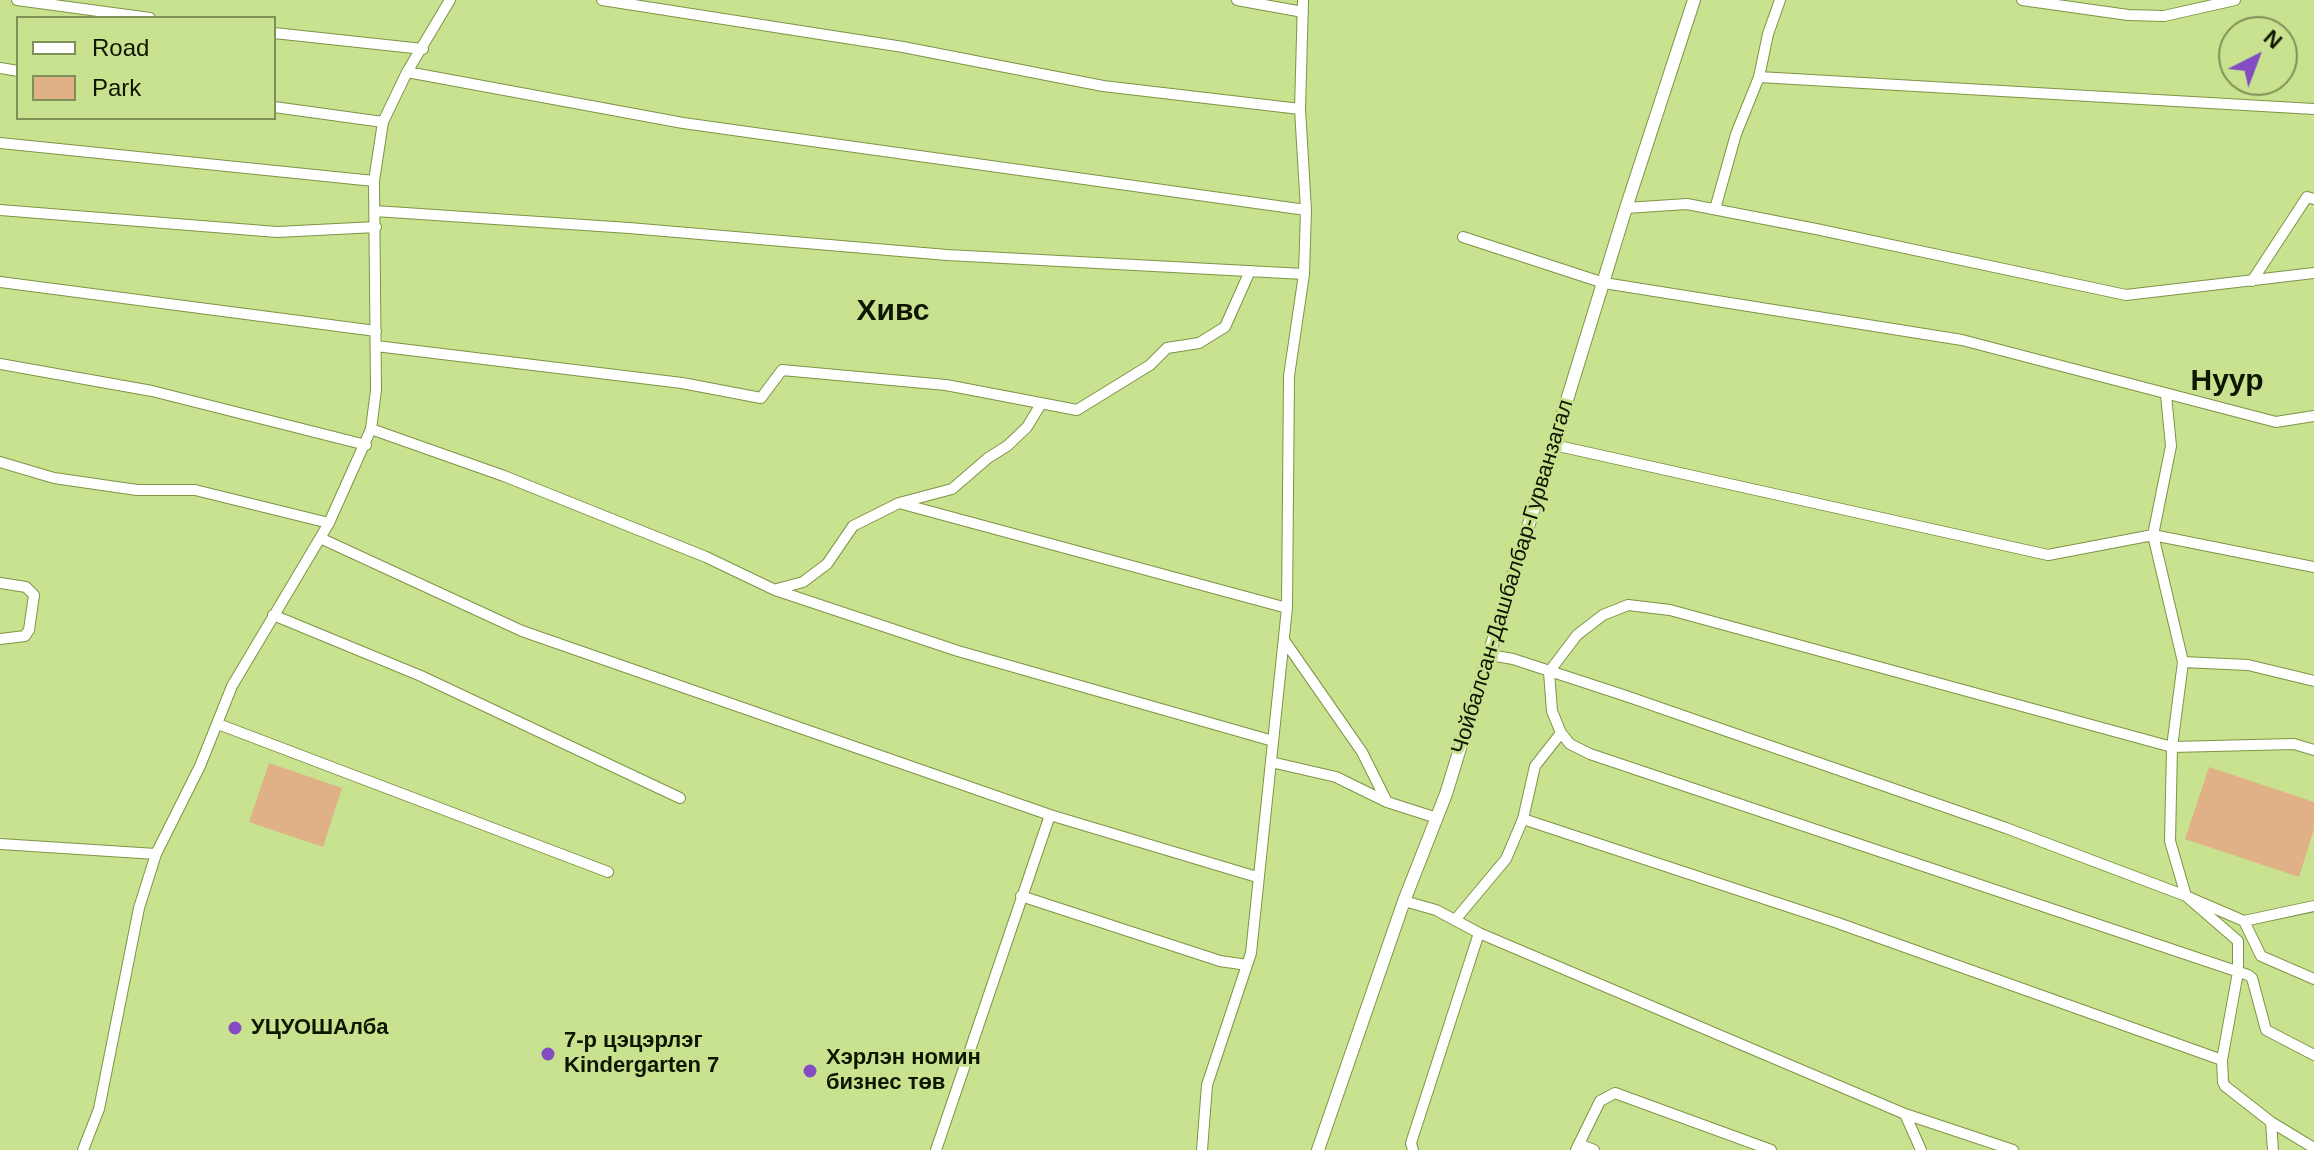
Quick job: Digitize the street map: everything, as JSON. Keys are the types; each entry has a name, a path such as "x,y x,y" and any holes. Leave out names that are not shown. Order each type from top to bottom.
{"street":[{"path":"17,0 135,16"},
{"path":"83,1150 99,1109 139,908 156,854 218,724 232,686 329,523 366,445 376,390 374,181 383,122 407,72 450,0"},
{"path":"602,0 903,47 1103,86 1300,109"},
{"path":"1237,0 1303,12"},
{"path":"1202,1150 1209,1077 1247,965 1256,912 1257,877 1287,608 1289,376 1304,274 1306,210 1300,109 1303,0"},
{"name":"Чойбалсан-Дашбалбар-Гурванзагал","path":"1318,1150 1404,901 1437,818 1626,208 1694,0"},
{"path":"2022,0 2128,15 2164,16 2235,0"},
{"path":"1715,209 1736,134 1759,77 1781,3"},
{"path":"276,33 423,49"},
{"path":"407,72 683,123 1306,210"},
{"path":"1759,77 2314,109"},
{"path":"276,107 383,122"},
{"path":"0,143 374,181"},
{"path":"2252,281 2307,197 2314,199"},
{"path":"1626,208 1687,204 2126,295 2314,273"},
{"path":"0,210 277,232 376,227"},
{"path":"375,211 629,228 947,255 1304,274"},
{"path":"1463,237 1604,283 1962,340 2276,422 2314,416"},
{"path":"376,346 682,383 761,398 782,370 946,385 1077,410 1150,365 1167,348 1199,343 1225,327 1250,271"},
{"path":"0,282 376,331"},
{"path":"0,364 152,391 366,445"},
{"path":"2166,395 2171,446 2153,535 2183,662 2172,747 2170,841 2186,896 2238,941 2238,972 2222,1060 2225,1086 2271,1122 2314,1148"},
{"path":"775,590 803,582 827,564 853,526 899,503 952,489 1027,427 1041,404"},
{"path":"371,429 504,476 706,557 775,590 958,651 1273,741"},
{"path":"1554,445 2048,555 2153,535 2314,567"},
{"path":"0,462 54,478 137,490 195,490 329,523"},
{"path":"899,503 1287,608"},
{"path":"320,538 522,631 1050,815 1257,877"},
{"path":"0,583 26,587 34,595 29,630 25,636 0,639"},
{"path":"2314,750 2294,744 2172,747 1670,610 1628,605 1603,615 1577,635 1549,672 1552,711 1561,733 1570,744 1590,754 2238,972 2252,978 2268,1033 2314,1055"},
{"path":"273,615 421,676 680,798"},
{"path":"1284,640 1362,752 1387,802"},
{"path":"1490,655 1513,659 2006,828 2244,921 2314,906"},
{"path":"2183,662 2248,665 2314,681"},
{"path":"218,724 608,872"},
{"path":"1455,920 1506,859 1523,819 1535,766 1561,733"},
{"path":"1271,762 1336,777 1387,802 1437,818"},
{"path":"936,1150 1050,815"},
{"path":"1523,819 1835,922 2222,1060"},
{"path":"0,844 156,854"},
{"path":"1021,896 1220,961 1247,965"},
{"path":"1404,901 1436,910 1479,933 1905,1114 2013,1150"},
{"path":"2244,921 2261,956 2314,979"},
{"path":"1413,1150 1411,1143 1479,933"},
{"path":"1594,1150 1577,1147 1600,1101 1615,1093 1771,1150"},
{"path":"1905,1114 1921,1150"},
{"path":"2271,1122 2273,1150"}],"green space":[{"path":"269,763 342,788 323,847 249,822"},
{"path":"2209,767 2314,802 2314,829 2299,877 2185,839"}],"place":[{"name":"УЦУОШАлба","path":"235,1028"},
{"name":"7-р цэцэрлэг Kindergarten 7","path":"548,1054"},
{"name":"Хэрлэн номин бизнес төв","path":"810,1071"}],"district":[{"name":"Хивс","path":"893,312"},
{"name":"Нуур","path":"2227,382"}]}
